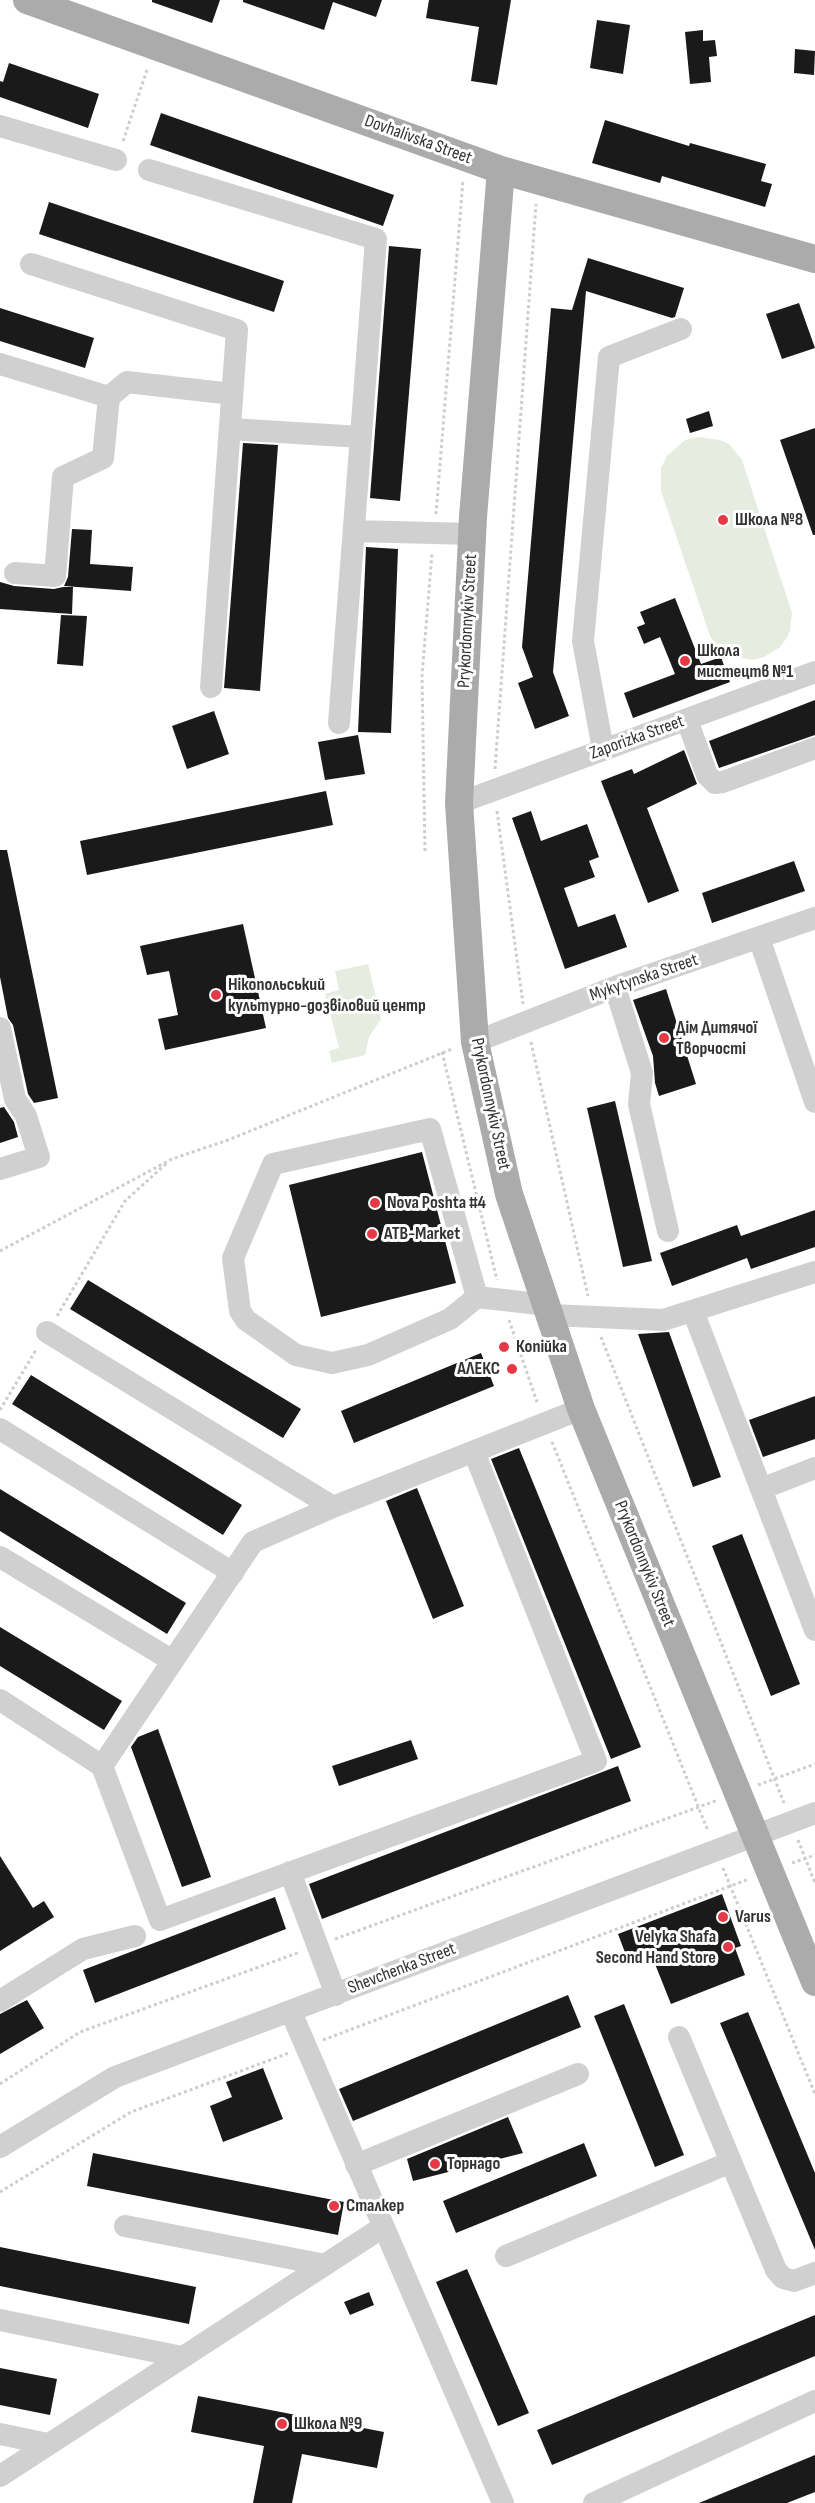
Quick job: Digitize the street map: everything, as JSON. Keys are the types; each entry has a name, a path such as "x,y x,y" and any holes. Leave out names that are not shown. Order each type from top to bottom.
{"main road":[{"name":"Dovhalivska Street","path":"27,0 501,170 815,259"},
{"name":"Prykordonnykiv Street","path":"501,170 472,534 459,803 475,1042 509,1194 581,1409 815,1982"}],"street":[{"path":"0,126 116,160"},
{"path":"149,170 376,239 339,723"},
{"path":"31,264 237,330 211,687"},
{"path":"603,749 584,641 609,357 681,329"},
{"path":"0,364 109,397"},
{"path":"15,573 55,576 63,477 103,458 109,397 127,382 232,394"},
{"path":"230,429 361,436"},
{"path":"354,531 472,534"},
{"name":"Zaporizka Street","path":"459,803 815,672"},
{"path":"687,720 707,776 715,783 815,748"},
{"name":"Mykytynska Street","path":"475,1042 615,987 815,918"},
{"path":"759,938 815,1102"},
{"path":"615,987 642,1073 639,1104 668,1231"},
{"path":"0,1028 15,1099 26,1116 39,1157 0,1169"},
{"path":"477,1297 430,1129 273,1164 233,1258 240,1311 246,1320 296,1355 332,1363 368,1354 450,1319 477,1297 593,1317 663,1320 815,1272"},
{"path":"693,1311 815,1630"},
{"path":"47,1332 333,1507"},
{"path":"102,1766 253,1542 333,1507 581,1409"},
{"path":"0,1429 232,1573"},
{"path":"0,1700 102,1766 160,1920 596,1761 474,1452"},
{"path":"761,1489 815,1468"},
{"path":"0,1557 173,1661"},
{"name":"Shevchenka Street","path":"0,2147 115,2077 815,1813"},
{"path":"290,1872 336,1995"},
{"path":"0,2001 82,1949 135,1936"},
{"path":"291,2012 503,2503"},
{"path":"679,2037 776,2270 783,2278 794,2281 815,2273"},
{"path":"356,2165 578,2074"},
{"path":"506,2256 731,2162"},
{"path":"125,2226 324,2265"},
{"path":"0,2476 383,2227"},
{"path":"0,2320 182,2357"},
{"path":"594,2503 815,2401"},
{"path":"0,2434 48,2444"}],"path":[{"path":"116,160 155,46"},
{"path":"425,851 422,676 465,157"},
{"path":"538,180 494,790 526,1022 593,1317 775,1779"},
{"path":"0,1251 172,1159 228,1140 442,1052 475,1042"},
{"path":"442,1052 502,1300 544,1425 815,2094"},
{"path":"0,1410 126,1202 172,1159"},
{"path":"0,2084 80,2032 815,1764"},
{"path":"805,1858 815,1882"},
{"path":"0,2192 131,2112 769,1872"}],"shaded area":[{"path":"698,437 720,440 729,444 742,460 792,613 790,631 786,639 780,647 764,657 752,660 731,656 716,645 710,636 661,491 661,468 667,456 685,440"},
{"path":"368,964 381,1019 369,1037 365,1055 332,1063 329,1051 339,1048 325,994 339,990 335,971"}],"building":[{"path":"152,0 220,0 212,23 152,2"},
{"path":"243,0 382,0 376,17 333,2 324,30 243,2"},
{"path":"429,0 511,0 497,85 471,81 479,27 426,18"},
{"path":"597,20 630,25 623,74 590,68"},
{"path":"703,30 703,41 715,40 717,56 709,57 711,82 690,84 685,32"},
{"path":"795,49 815,51 814,75 794,73"},
{"path":"9,63 99,94 88,128 0,97 0,81 3,82"},
{"path":"161,113 394,195 383,226 150,145"},
{"path":"605,120 689,146 690,143 766,164 761,181 772,184 765,207 662,176 660,183 592,163"},
{"path":"49,202 284,281 274,312 39,234"},
{"path":"389,246 421,249 400,501 370,498"},
{"path":"588,258 684,288 675,317 672,318 586,291 553,672 569,716 535,729 518,683 533,677 522,647 551,308 572,310"},
{"path":"799,303 815,348 782,359 766,314"},
{"path":"0,308 94,338 85,368 0,341"},
{"path":"709,411 713,426 690,433 686,419"},
{"path":"815,428 815,535 813,535 780,440"},
{"path":"243,443 278,445 260,691 224,688"},
{"path":"72,529 92,530 90,564 133,567 131,591 64,586 68,577"},
{"path":"366,547 398,549 391,733 358,732"},
{"path":"0,582 14,586 54,589 73,587 72,614 0,609"},
{"name":"Школа мистецтв №1","path":"675,598 701,664 721,657 730,682 633,718 624,693 675,674 660,637 644,644 637,627 645,624 640,612"},
{"path":"61,615 87,616 83,666 57,664"},
{"path":"815,700 815,735 719,768 709,741"},
{"path":"214,711 229,754 187,769 172,726"},
{"path":"358,735 365,774 325,780 318,742"},
{"path":"684,750 697,784 647,808 679,891 648,903 601,781 632,769 634,774"},
{"path":"326,791 333,825 87,875 80,841"},
{"path":"531,811 541,841 587,824 599,857 589,861 595,877 564,888 578,927 615,914 627,947 565,969 512,818"},
{"path":"0,850 7,850 58,1098 34,1103 28,1094 0,977"},
{"path":"794,861 805,891 712,923 702,893"},
{"name":"Нікопольський культурно-дозвіловий центр","path":"243,924 266,1028 165,1050 158,1019 178,1015 169,971 147,975 140,946"},
{"name":"Дім Дитячої Творчості","path":"666,989 696,1084 659,1096 655,1083 653,1056 633,1000"},
{"path":"615,1101 652,1261 623,1267 587,1108"},
{"path":"4,1107 14,1122 18,1137 0,1143 0,1108"},
{"name":"ATB-Market","path":"422,1152 456,1283 321,1317 289,1185"},
{"path":"815,1210 815,1247 751,1269 747,1258 672,1286 660,1253 737,1225 741,1236"},
{"path":"88,1280 301,1409 283,1438 70,1309"},
{"path":"669,1332 721,1477 693,1487 638,1334"},
{"path":"481,1353 494,1386 354,1443 341,1411"},
{"path":"31,1375 242,1505 223,1535 12,1404"},
{"path":"815,1396 815,1439 763,1457 749,1420"},
{"path":"519,1448 641,1747 611,1759 491,1459"},
{"path":"417,1488 464,1606 433,1619 386,1501"},
{"path":"0,1489 186,1603 167,1634 0,1531"},
{"path":"742,1534 800,1684 771,1696 712,1546"},
{"path":"0,1627 122,1701 104,1730 0,1666"},
{"path":"158,1729 211,1877 182,1887 131,1747 138,1737"},
{"path":"411,1740 418,1759 339,1786 332,1766"},
{"path":"618,1766 631,1801 322,1919 309,1884"},
{"path":"0,1856 33,1908 44,1901 54,1917 0,1951"},
{"path":"722,1894 741,1946 735,1948 745,1975 671,2004 651,1954 629,1963 618,1934"},
{"path":"275,1897 286,1929 95,2003 83,1970"},
{"path":"568,1995 581,2027 353,2121 339,2089"},
{"path":"27,2000 44,2028 0,2054 0,2014"},
{"path":"624,2004 684,2155 655,2167 594,2016"},
{"path":"748,2012 815,2173 815,2250 720,2023"},
{"path":"263,2068 283,2119 223,2142 210,2106 232,2097 226,2082"},
{"path":"508,2117 523,2153 413,2181 407,2159"},
{"path":"584,2143 597,2176 456,2233 443,2201"},
{"path":"93,2153 344,2202 338,2235 87,2186"},
{"path":"0,2247 196,2287 189,2324 0,2286"},
{"path":"467,2269 529,2413 498,2426 436,2282"},
{"path":"369,2292 374,2305 350,2315 344,2302"},
{"path":"815,2315 815,2356 552,2465 537,2430"},
{"path":"0,2368 57,2379 50,2415 0,2405"},
{"path":"198,2396 384,2432 377,2468 302,2454 292,2503 253,2503 264,2446 191,2432"},
{"path":"815,2455 815,2492 787,2503 699,2503"}],"place":[{"name":"Школа №8","path":"723,520"},
{"name":"Школа мистецтв №1","path":"685,661"},
{"name":"Нікопольський культурно-дозвіловий центр","path":"216,995"},
{"name":"Дім Дитячої Творчості","path":"664,1038"},
{"name":"Nova Poshta #4","path":"375,1203"},
{"name":"ATB-Market","path":"372,1234"},
{"name":"Копійка","path":"504,1347"},
{"name":"АЛЕКС","path":"512,1369"},
{"name":"Varus","path":"723,1917"},
{"name":"Velyka Shafa Second Hand Store","path":"728,1947"},
{"name":"Торнадо","path":"435,2164"},
{"name":"Сталкер","path":"334,2206"},
{"name":"Школа №9","path":"282,2424"}]}
